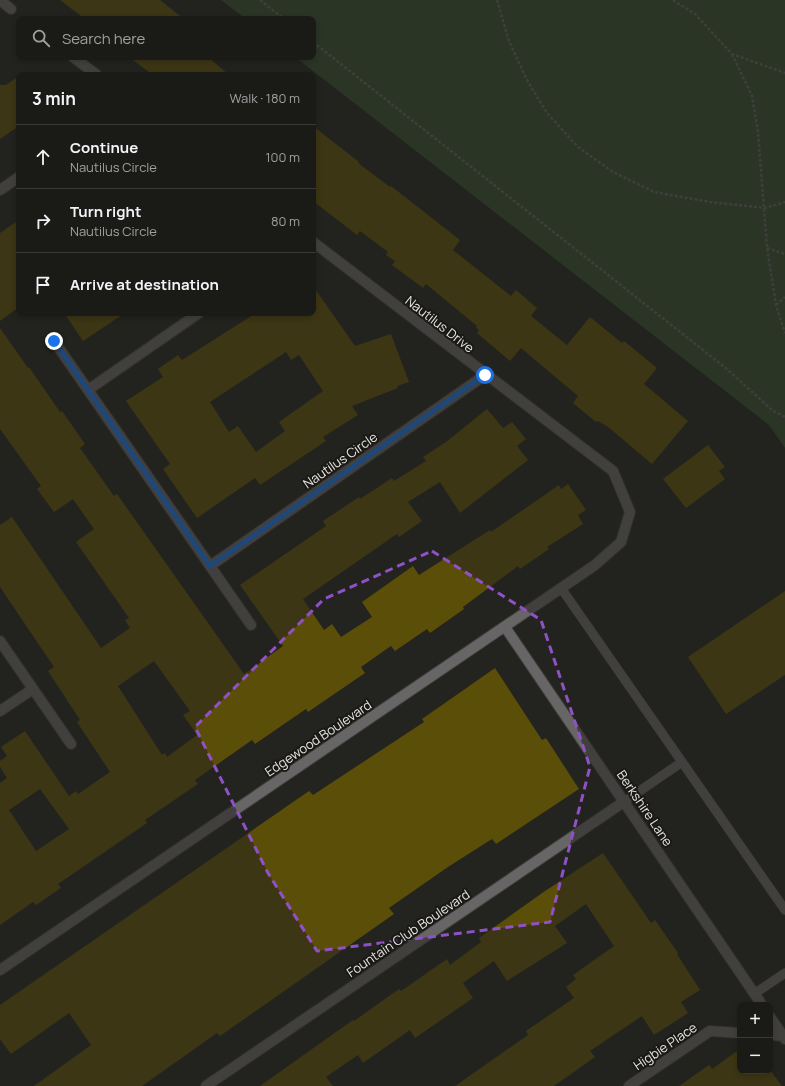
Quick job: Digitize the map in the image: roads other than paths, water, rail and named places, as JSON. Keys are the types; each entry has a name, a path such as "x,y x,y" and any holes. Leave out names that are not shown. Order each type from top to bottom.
{"street":[{"path":"0,0 11,9"},
{"path":"77,60 93,72"},
{"path":"0,190 16,179"},
{"name":"Nautilus Drive","path":"316,244 485,375 613,471 630,512"},
{"path":"88,390 195,316"},
{"path":"54,341 251,626"},
{"name":"Nautilus Circle","path":"210,566 485,375"},
{"name":"Edgewood Boulevard","path":"0,970 595,565 621,542 630,512"},
{"name":"Berkshire Lane","path":"505,627 625,801 760,1002"},
{"path":"0,641 71,744"},
{"path":"0,710 33,689"},
{"name":"Fountain Club Boulevard","path":"206,1086 625,801"},
{"path":"773,1021 784,1037"},
{"name":"Higbie Place","path":"629,1086 710,1031 737,1033"},
{"path":"773,1035 784,1037"}],"lane":[{"path":"560,588 785,910"},
{"path":"625,801 682,762"},
{"path":"754,994 785,973"}]}
